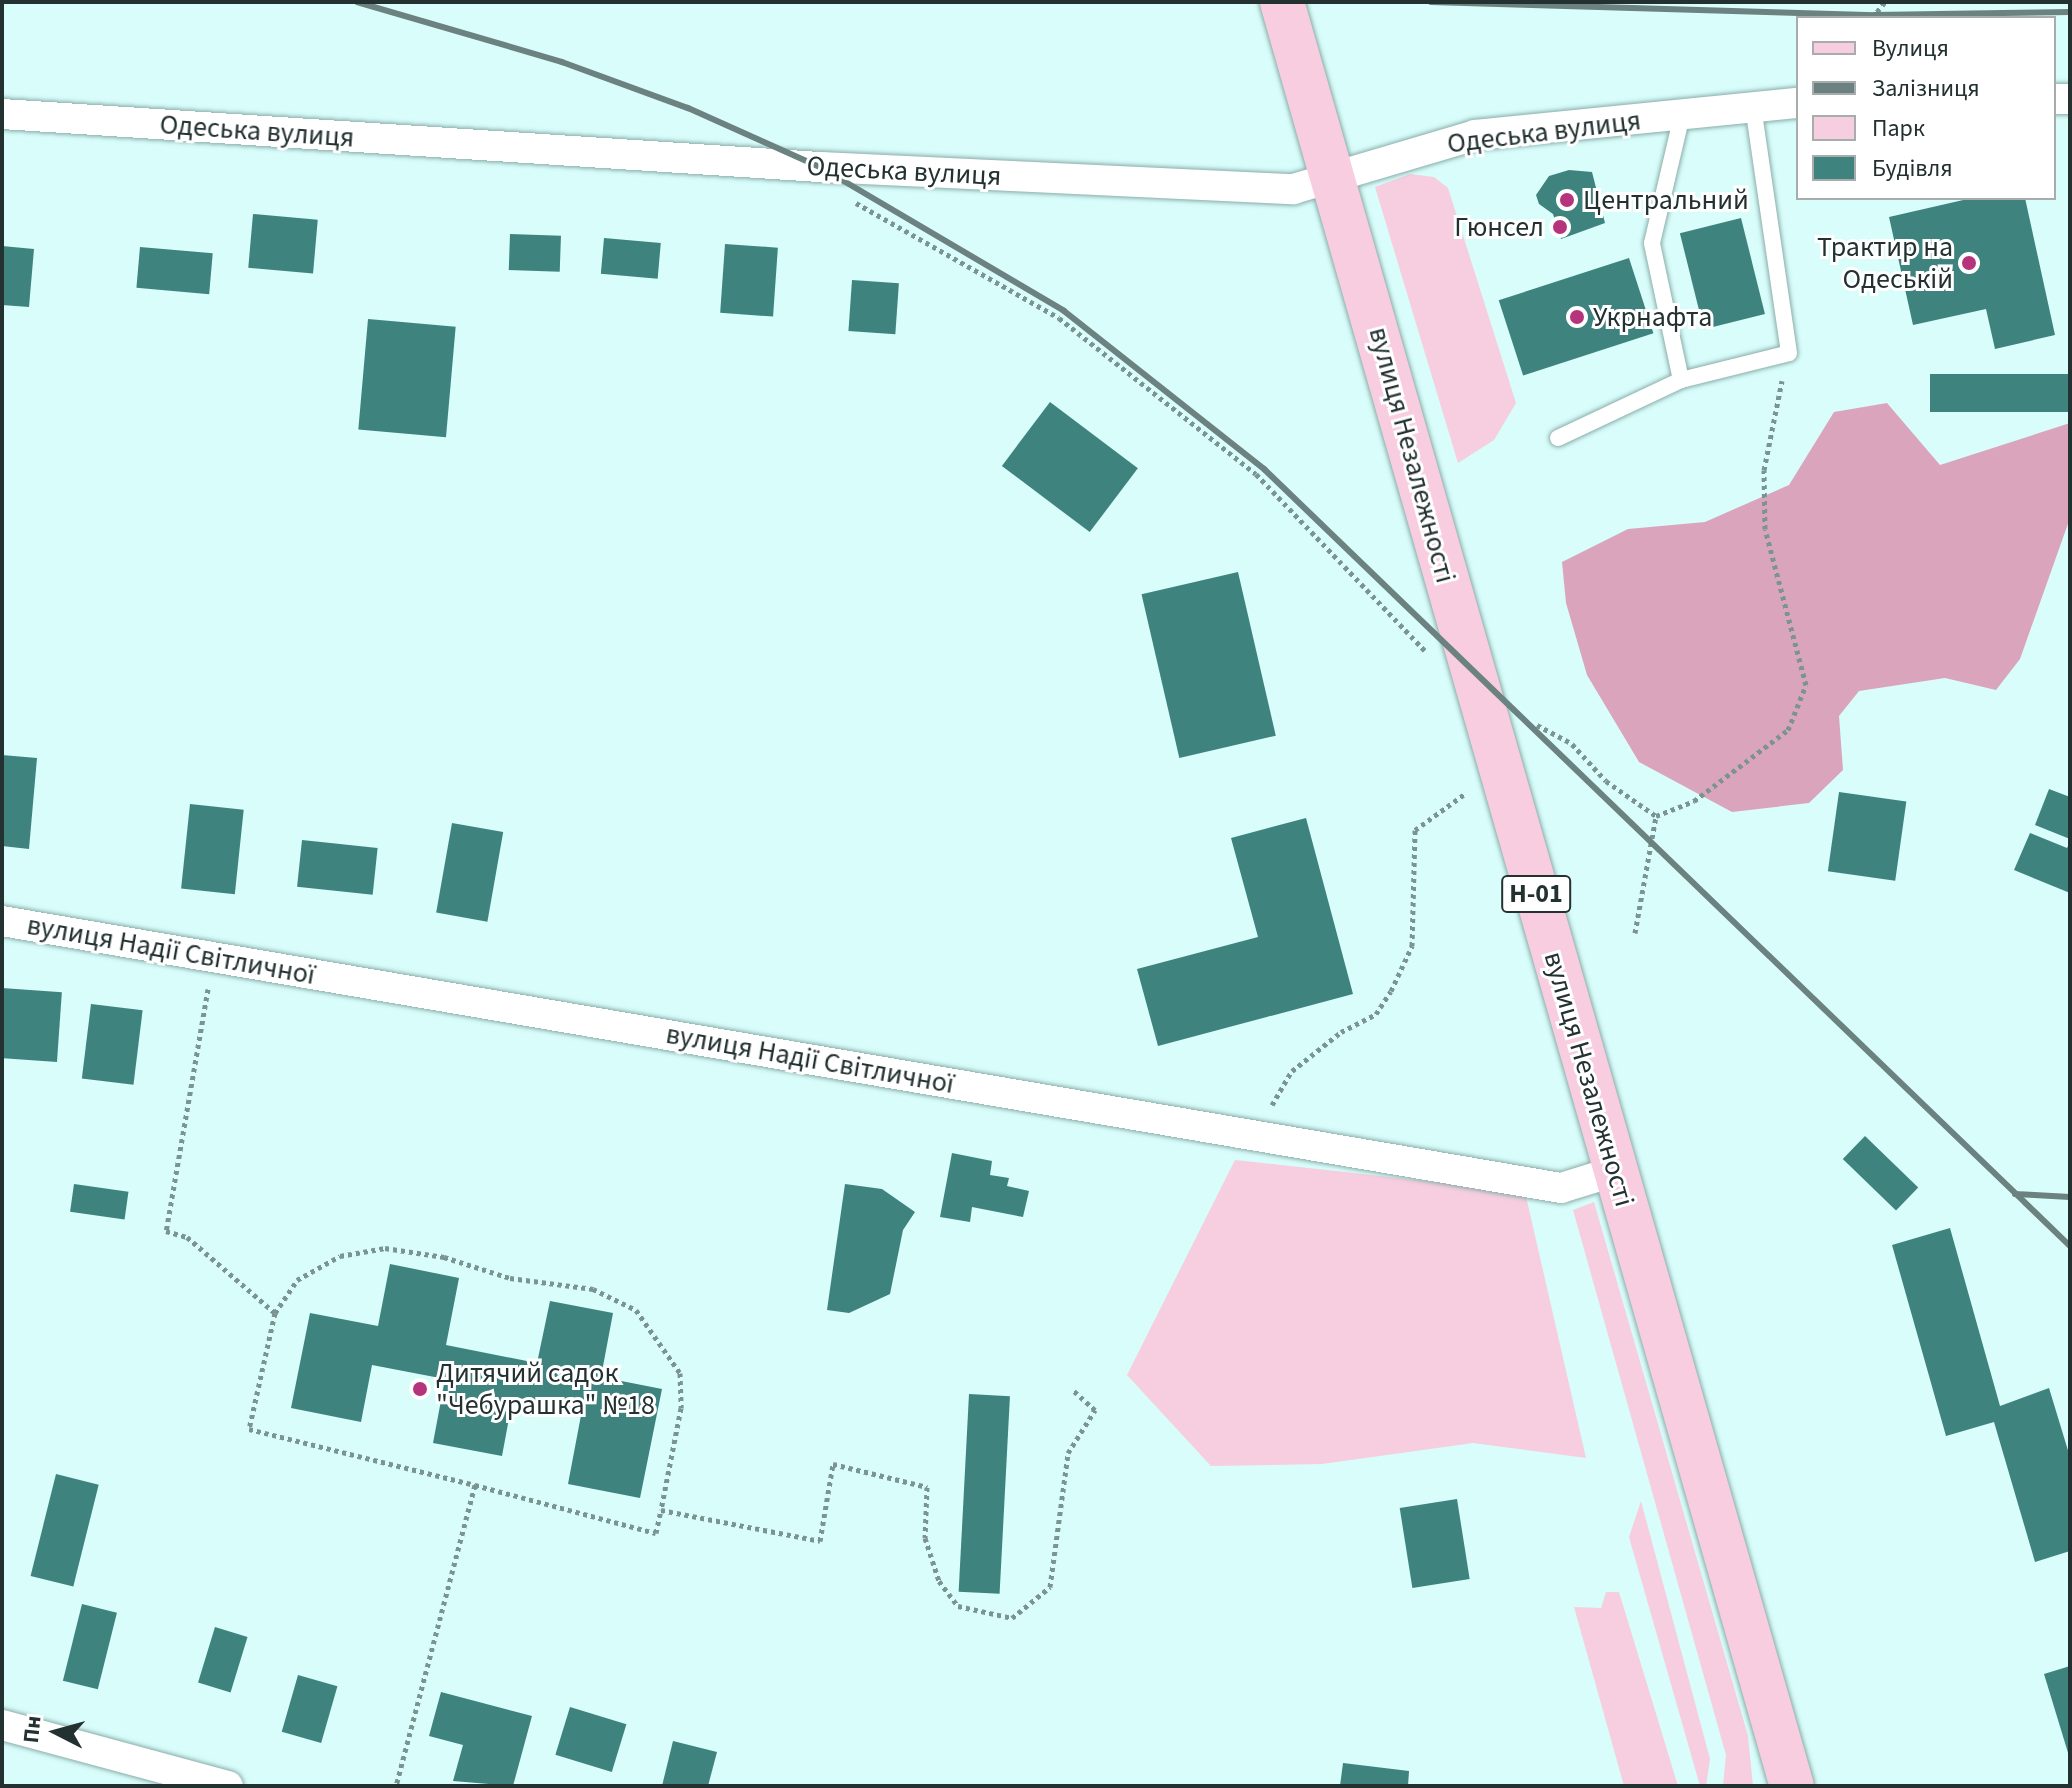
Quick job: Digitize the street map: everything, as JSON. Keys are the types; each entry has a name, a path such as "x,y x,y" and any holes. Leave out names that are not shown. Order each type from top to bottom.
{"main road":[{"name":"вулиця Незалежності","path":"1282,2 1335,178 1792,1786"}],"street":[{"name":"Одеська вулиця","path":"2,114 820,167 1293,189 1475,135 1796,103"},
{"name":"вулиця Надії Світличної","path":"2,921 1561,1188 1616,1171"},
{"path":"2,1725 228,1786"}],"lane":[{"path":"1558,438 1681,380 1789,353 1753,107"},
{"path":"1681,380 1652,243 1682,115"}],"path":[{"path":"852,200 1059,318 1256,474 1434,661"},
{"path":"1656,816 1694,801 1788,730 1806,685 1765,529 1764,470 1789,353"},
{"path":"1537,725 1572,744 1606,781 1656,816"},
{"path":"1255,1134 1292,1071 1341,1032 1376,1014 1391,991 1412,946 1415,830 1470,790"},
{"path":"1635,933 1656,816"},
{"path":"212,958 166,1231 187,1237 275,1313"},
{"path":"385,1248 444,1257 510,1278 593,1289 636,1310 680,1373 681,1408 656,1533 475,1485 249,1429 275,1313 297,1280 340,1256 385,1248"},
{"path":"661,1510 820,1541 833,1464 927,1487 925,1538 939,1581 958,1606 1012,1618 1050,1587 1068,1453 1095,1410 1073,1390"},
{"path":"396,1786 475,1485"}],"green space":[{"path":"1410,174 1434,177 1448,188 1516,403 1494,440 1458,463 1375,187"},
{"path":"1235,1160 1525,1192 1586,1458 1473,1443 1322,1464 1211,1466 1127,1375"},
{"path":"1594,1202 1748,1736 1753,1786 1723,1786 1726,1755 1573,1210"},
{"path":"1641,1501 1710,1759 1706,1786 1700,1786 1629,1537"},
{"path":"1606,1592 1619,1592 1678,1786 1624,1786 1574,1607 1601,1608"}],"shaded area":[{"path":"1887,403 1940,465 2070,423 2070,518 2020,659 1996,690 1945,678 1859,691 1839,716 1843,770 1809,803 1732,812 1639,762 1587,675 1566,603 1562,562 1628,529 1705,522 1789,485 1834,412"}],"building":[{"name":"Центральний","path":"1569,170 1592,172 1605,223 1561,239 1553,214 1539,204 1536,195 1549,176"},
{"name":"Трактир на Одеській","path":"1963,200 2025,200 2055,335 1995,349 1986,309 1913,325 1889,217"},
{"path":"253,214 318,220 313,273 248,268"},
{"path":"1741,218 1765,314 1704,329 1680,233"},
{"path":"510,234 561,236 560,272 509,270"},
{"path":"604,238 661,243 658,279 601,274"},
{"path":"725,244 778,248 773,317 720,313"},
{"path":"2,246 34,249 29,307 2,305"},
{"path":"140,247 213,253 209,294 136,288"},
{"name":"Укрнафта","path":"1629,258 1653,333 1523,375 1499,300"},
{"path":"852,280 899,283 895,334 848,331"},
{"path":"368,319 456,327 446,437 358,430"},
{"path":"1930,374 2070,374 2070,412 1930,412"},
{"path":"1050,402 1138,468 1090,532 1002,466"},
{"path":"1238,572 1276,736 1179,758 1142,594"},
{"path":"2,755 37,758 29,849 2,846"},
{"path":"2049,789 2070,797 2070,839 2035,825"},
{"path":"1839,792 1906,801 1895,881 1828,871"},
{"path":"190,804 244,810 235,894 181,889"},
{"path":"1306,818 1353,994 1158,1046 1137,969 1258,937 1231,838"},
{"path":"452,823 503,832 487,922 436,913"},
{"path":"2030,833 2067,848 2070,842 2070,893 2014,870"},
{"path":"302,840 378,848 373,895 297,887"},
{"path":"2,988 62,992 57,1062 2,1058"},
{"path":"91,1004 143,1010 133,1085 82,1078"},
{"path":"1865,1136 1918,1187 1896,1210 1843,1159"},
{"path":"952,1153 992,1161 990,1175 1009,1178 1007,1186 1029,1191 1023,1217 972,1207 970,1222 940,1217"},
{"path":"74,1184 128,1192 125,1219 70,1212"},
{"path":"845,1184 882,1189 915,1212 903,1230 890,1294 849,1313 827,1310"},
{"path":"1950,1228 2000,1406 2049,1388 2070,1457 2070,1551 2035,1562 1994,1422 1946,1436 1892,1245"},
{"path":"390,1264 459,1278 446,1345 537,1363 550,1301 613,1313 601,1377 662,1389 640,1498 568,1484 582,1410 513,1397 502,1456 433,1443 445,1379 372,1365 361,1422 291,1408 310,1313 378,1326"},
{"path":"969,1394 1010,1396 1000,1594 959,1592"},
{"path":"56,1474 99,1485 73,1587 31,1576"},
{"path":"1457,1499 1470,1579 1412,1588 1400,1508"},
{"path":"82,1604 117,1613 98,1689 63,1681"},
{"path":"215,1627 248,1637 231,1692 198,1682"},
{"path":"2070,1666 2070,1756 2069,1756 2044,1674"},
{"path":"298,1675 337,1686 321,1743 282,1732"},
{"path":"441,1692 532,1716 513,1786 453,1781 463,1745 429,1736"},
{"path":"570,1707 626,1724 612,1772 555,1755"},
{"path":"673,1741 717,1752 708,1786 662,1786"},
{"path":"1343,1763 1409,1771 1408,1786 1340,1786"}],"railway":[{"path":"357,2 562,62 688,108 820,167 1064,311 1264,469 2070,1246"},
{"path":"1431,2 1875,15 2070,12"},
{"path":"2015,1194 2070,1197"}],"place":[{"name":"Центральний","path":"1567,200"},
{"name":"Гюнсел","path":"1560,227"},
{"name":"Трактир на Одеській","path":"1969,263"},
{"name":"Укрнафта","path":"1577,317"},
{"name":"Дитячий садок \"Чебурашка\" №18","path":"420,1389"}]}
